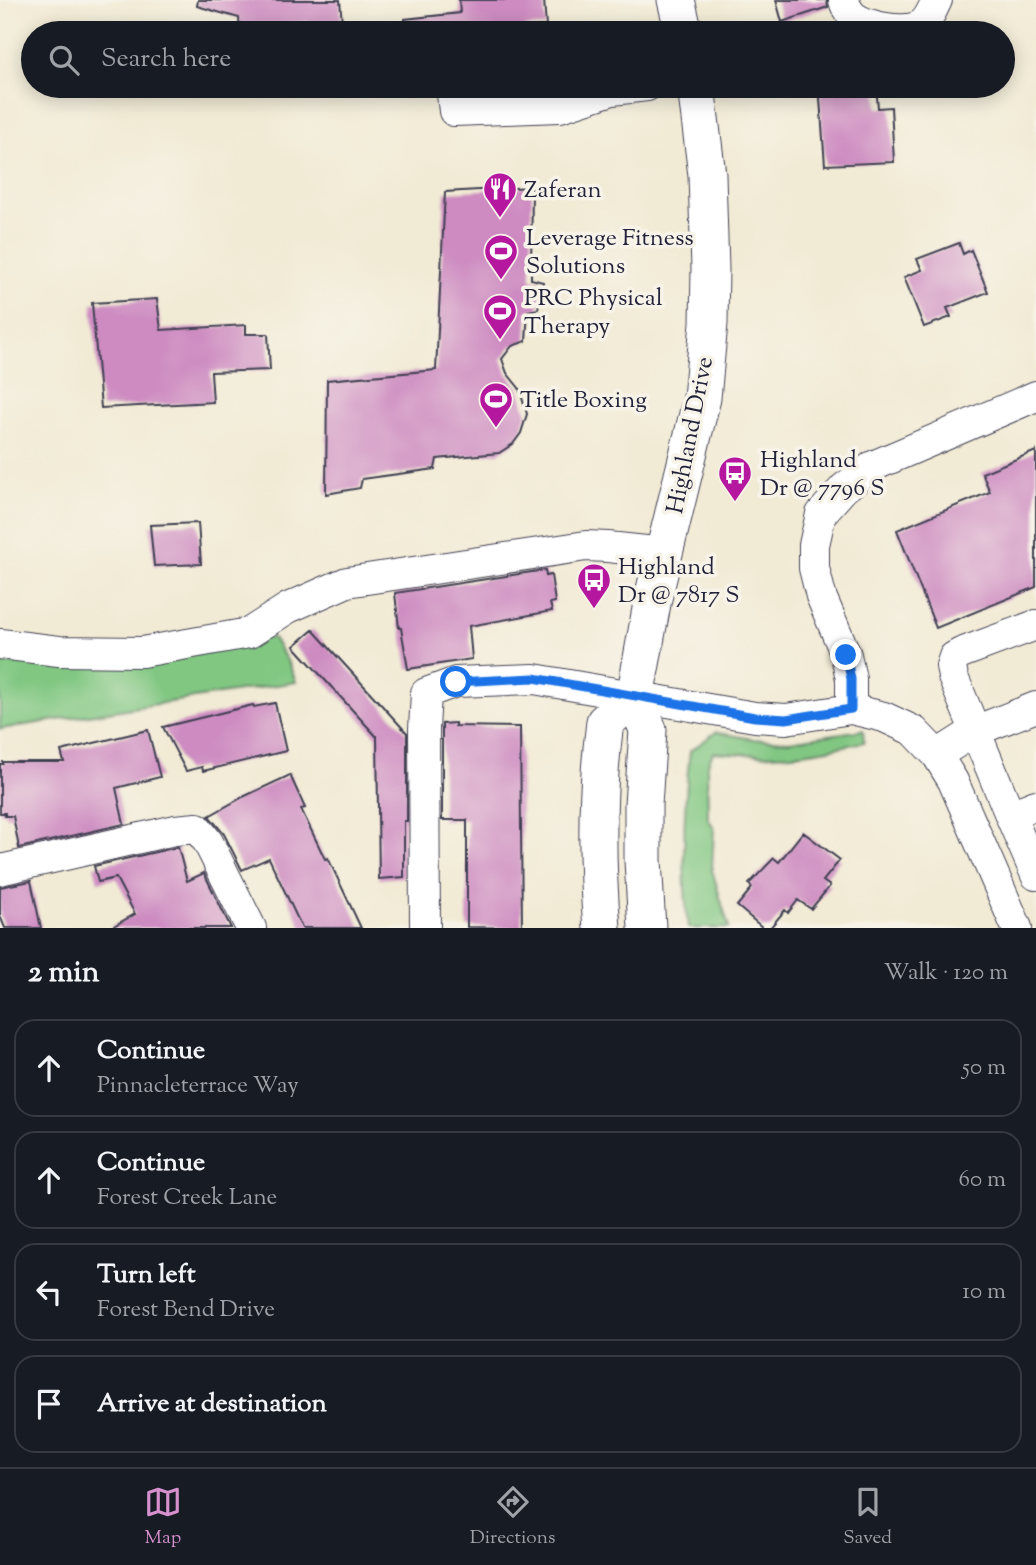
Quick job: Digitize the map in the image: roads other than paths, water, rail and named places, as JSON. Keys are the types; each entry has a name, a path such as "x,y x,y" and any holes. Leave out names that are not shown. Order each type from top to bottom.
{"main road":[{"path":"676,0 681,21"},
{"name":"Highland Drive","path":"635,697 653,598 702,398 709,323 710,269 707,175 697,98"},
{"path":"602,928 597,824 599,768 605,722 635,697 648,730 643,805 647,928"}],"street":[{"path":"844,0 852,15 861,21"},
{"path":"925,21 937,0"},
{"path":"452,98 454,111 559,107 583,98"},
{"path":"851,709 851,679 846,655 821,596 814,568 814,545 821,514 844,488 873,466 1036,396"},
{"path":"0,644 59,650 142,652 249,634 288,608 347,582 586,546 665,553"},
{"path":"1000,892 1036,876 1023,810 975,731 950,666 954,657 1036,625"},
{"path":"425,928 426,693 456,682 534,678 755,717 786,719 851,709 884,717 914,731 937,755 953,781 1017,928"},
{"path":"937,755 975,731 1036,707"},
{"path":"0,870 175,830 197,828 208,842 251,928"}],"place":[{"name":"Zaferan","path":"500,219"},
{"name":"Leverage Fitness Solutions","path":"501,281"},
{"name":"PRC Physical Therapy","path":"500,341"},
{"name":"Title Boxing","path":"496,429"},
{"name":"Highland Dr @ 7796 S","path":"735,503"},
{"name":"Highland Dr @ 7817 S","path":"594,610"}]}
